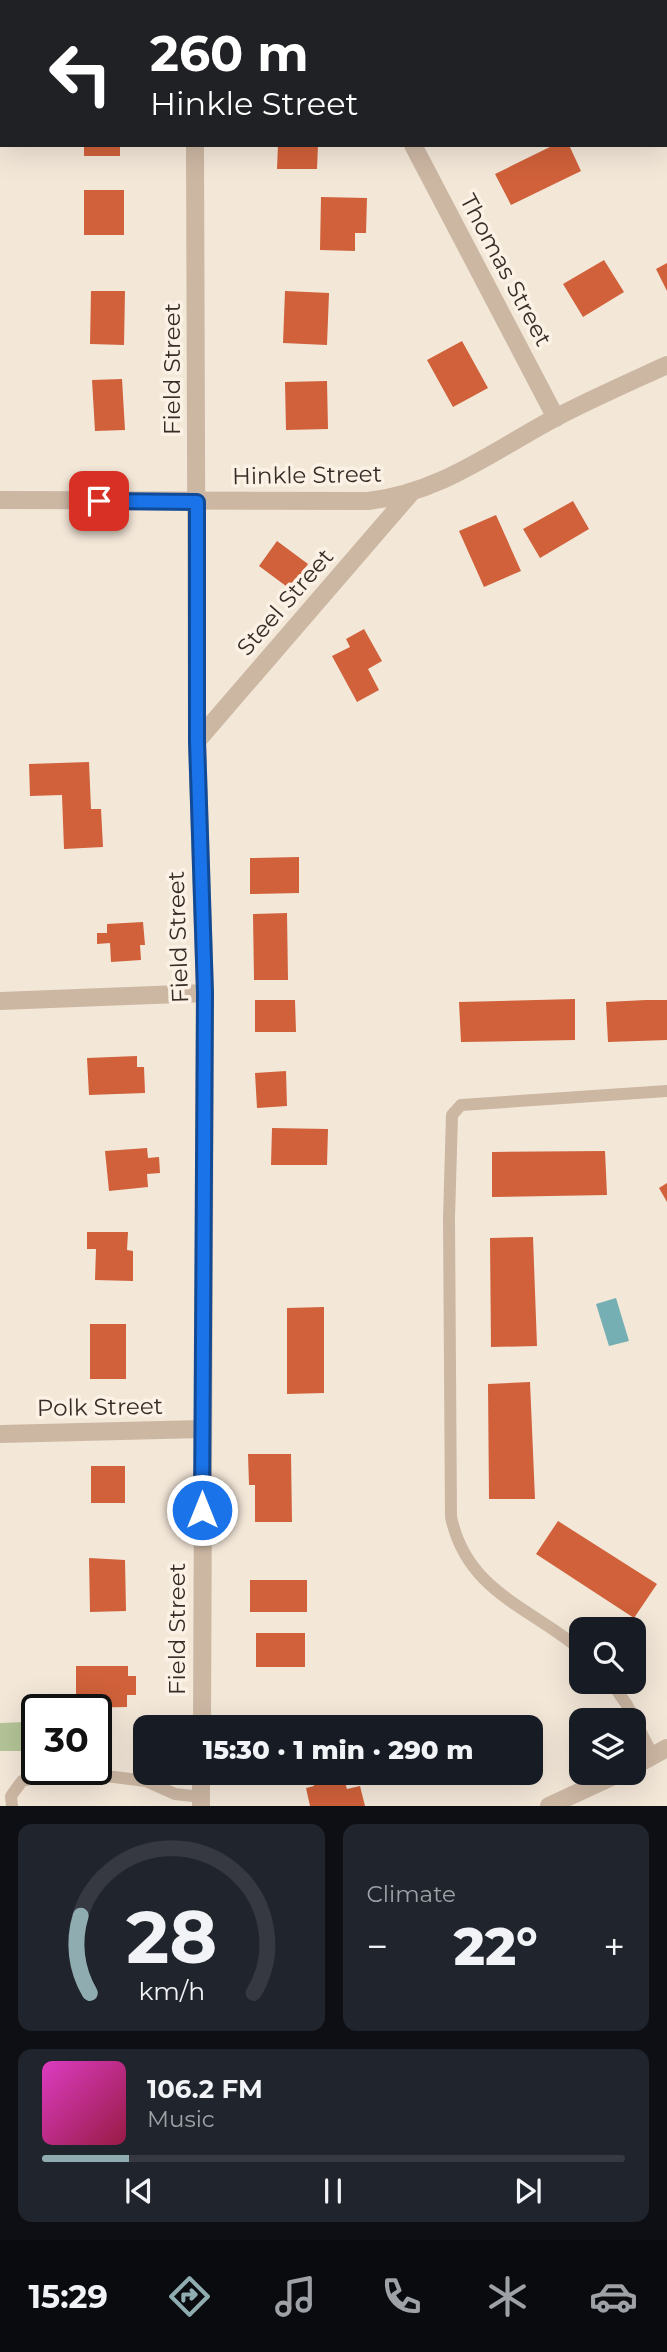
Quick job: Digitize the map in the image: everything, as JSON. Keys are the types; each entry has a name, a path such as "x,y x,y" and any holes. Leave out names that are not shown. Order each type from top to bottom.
{"street":[{"name":"Field Street","path":"195,147 197,741 205,993 201,1715"},
{"name":"Thomas Street","path":"414,147 556,418"},
{"name":"Hinkle Street","path":"0,500 368,501 410,494 440,483 556,418 667,365"},
{"name":"Steel Street","path":"197,741 410,494"},
{"path":"0,1001 205,993"},
{"name":"Polk Street","path":"0,1434 202,1429"},
{"path":"550,1806 595,1785"}],"lane":[{"path":"569,1642 506,1600 473,1568 455,1538 451,1517 449,1218 452,1115 461,1105 667,1091"},
{"path":"619,1694 660,1752"},
{"path":"112,1777 146,1781 201,1802"},
{"path":"12,1806 11,1797 21,1782"}],"green space":[{"path":"21,1722 21,1751 0,1751 0,1723"}],"water":[{"path":"616,1298 629,1341 609,1346 596,1304"}],"building":[{"path":"84,147 120,147 120,156 84,156"},
{"path":"278,147 318,147 317,169 277,169"},
{"path":"550,147 570,147 581,171 511,205 495,174"},
{"path":"84,190 124,190 124,235 84,235"},
{"path":"321,197 367,198 366,233 355,233 355,251 320,250"},
{"path":"604,260 624,292 583,317 563,284"},
{"path":"667,263 667,291 656,269"},
{"path":"91,291 125,291 124,345 90,344"},
{"path":"285,291 329,293 327,345 283,343"},
{"path":"462,341 488,388 453,407 427,360"},
{"path":"122,379 125,430 95,431 92,380"},
{"path":"327,381 328,429 286,430 285,382"},
{"path":"573,501 589,529 540,558 523,529"},
{"path":"496,515 521,571 484,587 459,531"},
{"path":"277,541 308,564 290,589 259,566"},
{"path":"364,629 382,661 368,669 379,690 357,702 332,656 350,647 346,639"},
{"path":"89,762 91,809 101,809 103,847 64,849 62,795 30,796 29,764"},
{"path":"299,857 299,893 250,894 250,858"},
{"path":"287,913 288,980 254,980 253,914"},
{"path":"143,922 145,945 140,945 141,960 111,962 110,943 97,944 97,933 107,933 107,924"},
{"path":"575,999 575,1040 461,1042 459,1002"},
{"path":"255,1000 295,1000 296,1032 255,1032"},
{"path":"667,1000 667,1040 608,1042 606,1002"},
{"path":"137,1056 137,1067 144,1067 145,1093 89,1095 87,1058"},
{"path":"286,1071 287,1106 257,1108 255,1073"},
{"path":"272,1128 328,1129 327,1165 271,1165"},
{"path":"147,1148 148,1158 159,1157 160,1173 147,1174 148,1187 109,1191 105,1151"},
{"path":"605,1151 607,1195 492,1197 492,1152"},
{"path":"667,1183 667,1202 659,1188"},
{"path":"87,1232 128,1232 127,1250 133,1251 133,1281 95,1280 96,1249 87,1249"},
{"path":"533,1237 537,1346 491,1347 490,1238"},
{"path":"324,1307 324,1393 287,1394 287,1308"},
{"path":"90,1324 126,1324 126,1379 90,1379"},
{"path":"530,1382 535,1499 489,1499 488,1384"},
{"path":"248,1454 291,1454 292,1522 255,1522 255,1485 249,1485"},
{"path":"91,1466 125,1466 125,1503 91,1503"},
{"path":"558,1521 657,1584 632,1617 536,1554"},
{"path":"89,1558 125,1560 126,1611 90,1612"},
{"path":"250,1580 307,1580 307,1612 250,1612"},
{"path":"256,1633 305,1633 305,1667 256,1667"},
{"path":"76,1666 128,1666 128,1676 136,1676 136,1695 127,1695 127,1707 112,1707 112,1694 76,1694"},
{"path":"346,1785 347,1789 360,1786 365,1806 310,1806 306,1788"}],"route":[{"path":"99,501 197,502 197,741 205,993 202,1510"}]}
